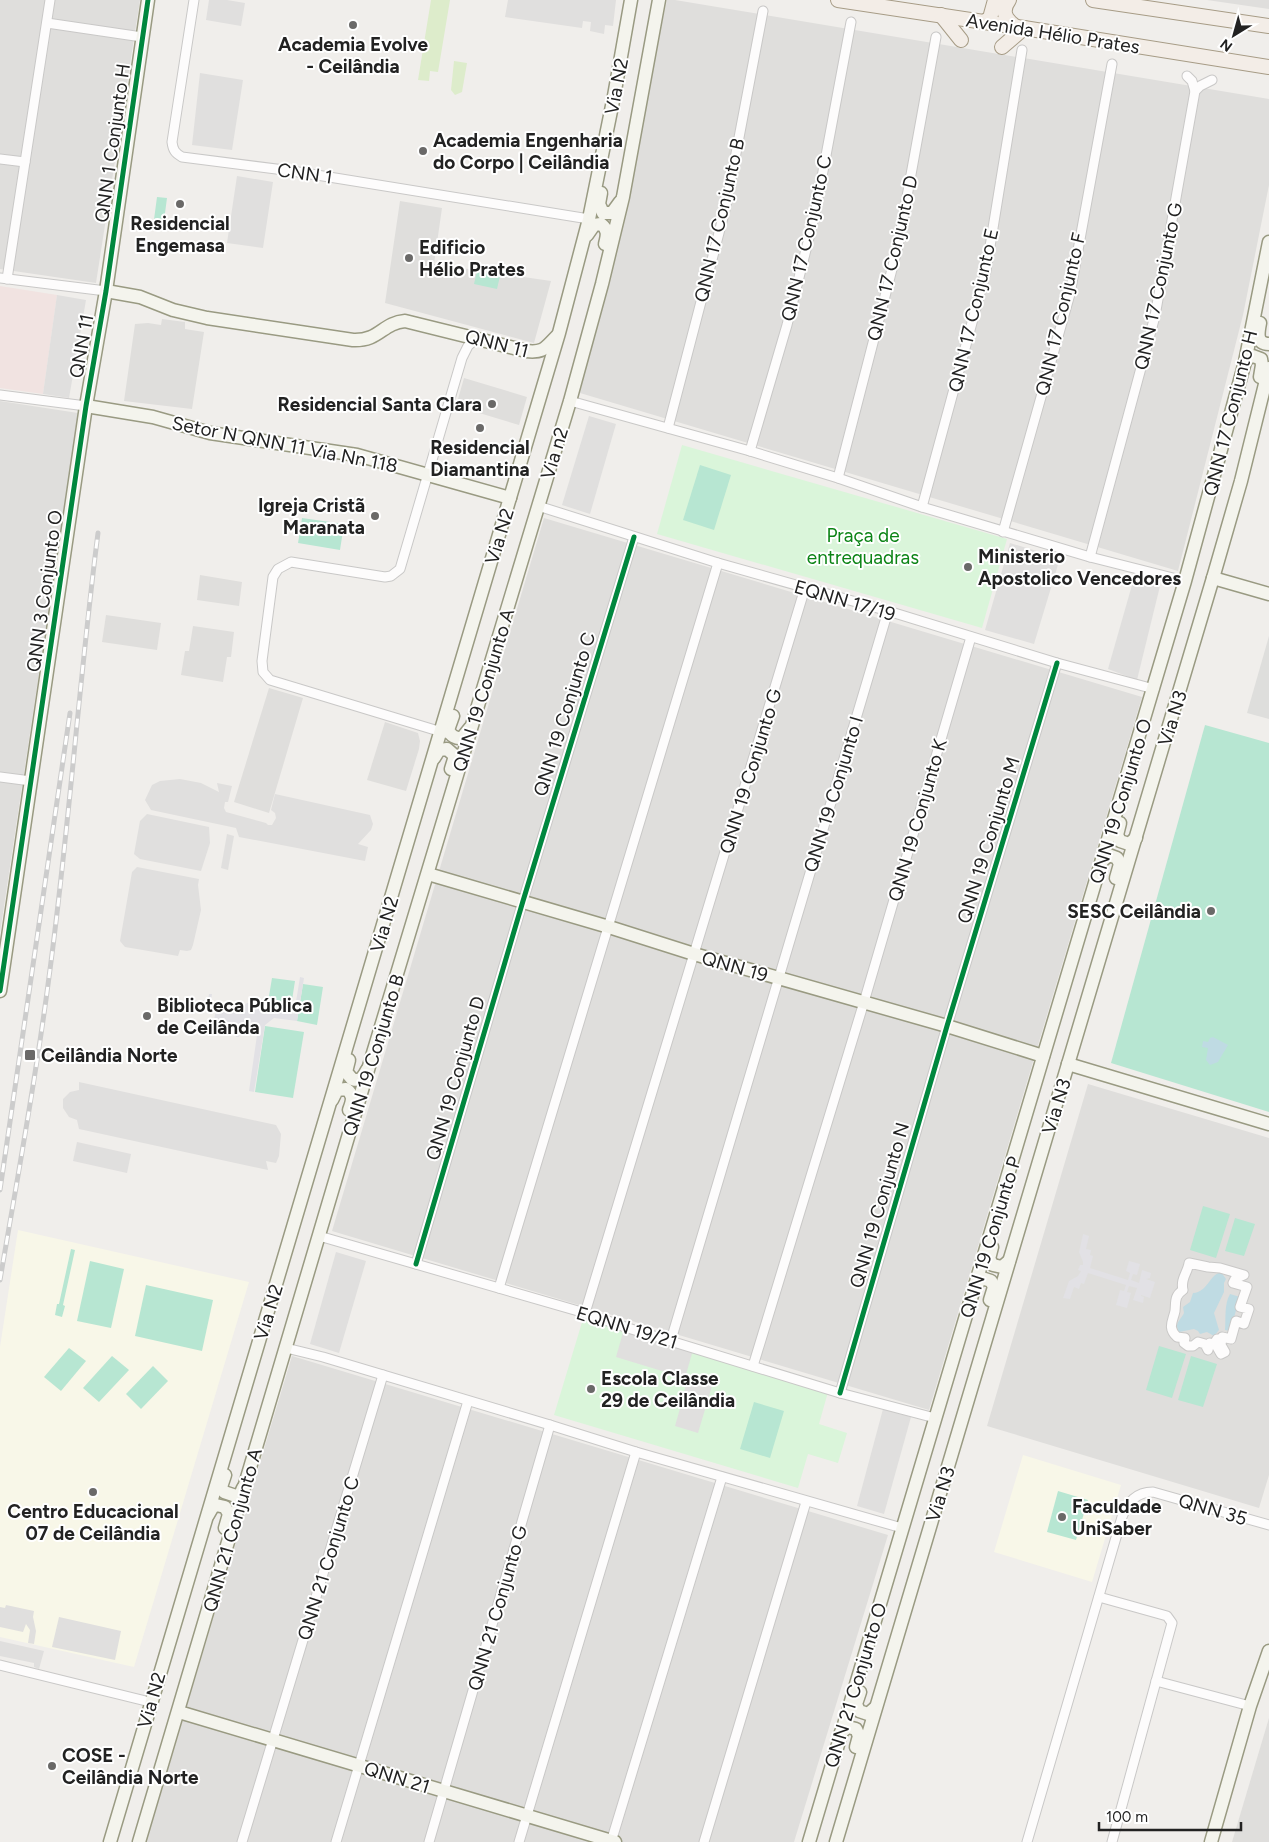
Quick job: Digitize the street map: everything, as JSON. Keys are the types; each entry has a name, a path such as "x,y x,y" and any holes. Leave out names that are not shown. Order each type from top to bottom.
{"main road":[{"name":"QNN 1 Conjunto H","path":"106,291 148,0"},
{"name":"Via N2","path":"110,1842 202,1527 431,764 445,732 448,730 468,662 480,602 559,333 584,240 614,96 631,0"},
{"name":"Via N2","path":"570,401 623,197 659,0"},
{"name":"Avenida Hélio Prates","path":"838,0 1269,67"},
{"path":"984,22 990,18 995,0"},
{"path":"1002,47 1019,27 1007,21 1004,12 1009,0"},
{"name":"Avenida Hélio Prates","path":"1093,0 1269,26"},
{"path":"941,15 961,40"},
{"path":"614,96 614,134 599,204 600,209 603,213 612,213 623,197"},
{"path":"584,240 594,224 601,224 606,229 607,235 594,286 585,347"},
{"name":"QNN 17 Conjunto H","path":"1185,581 1245,362 1269,242"},
{"path":"1269,282 1258,334 1261,342 1269,344"},
{"name":"QNN 11","path":"86,406 106,291 140,297 173,310 207,318 353,340 368,340 393,323 406,320 526,351 538,352 543,350 559,333"},
{"path":"1241,481 1262,364 1261,359 1254,356 1248,358 1245,362"},
{"name":"Via N3","path":"837,1838 1213,578 1241,481 1269,368"},
{"name":"Via n2","path":"538,506 570,401"},
{"name":"Setor N QNN 11 Via Nn 118","path":"86,406 152,417 210,433 357,455 510,498"},
{"name":"QNN 3 Conjunto O","path":"0,991 86,406"},
{"name":"QNN 19 Conjunto A","path":"428,871 538,506"},
{"path":"1213,578 1269,594"},
{"name":"Via N3","path":"1154,689 1185,581"},
{"path":"1136,838 1132,843 1126,844 1120,841 1117,835 1158,701 1162,662"},
{"name":"QNN 19 Conjunto O","path":"1043,1056 1154,689"},
{"path":"445,732 462,738 472,723"},
{"path":"428,871 434,826 455,756 447,749 439,750 431,764"},
{"path":"1076,1040 1080,1001 1120,867 1119,860 1115,856 1109,855 1102,861"},
{"name":"QNN 19","path":"428,871 694,954 947,1026 1043,1056"},
{"name":"QNN 19 Conjunto B","path":"319,1236 428,871"},
{"path":"370,1063 363,1078 360,1080 352,1079 346,1072 366,1005 374,958"},
{"name":"QNN 19 Conjunto P","path":"935,1418 1043,1056"},
{"path":"1068,1064 1269,1124"},
{"path":"324,1220 334,1161 353,1098 351,1092 343,1088 337,1090 326,1112"},
{"path":"1009,1261 1005,1266 996,1267 990,1262 989,1256 1010,1192 1012,1162"},
{"name":"Via N2","path":"286,1348 319,1236"},
{"path":"970,1392 977,1343 994,1287 991,1281 985,1278 979,1280 976,1285"},
{"name":"QNN 21 Conjunto A","path":"139,1842 286,1348"},
{"path":"246,1482 240,1495 236,1496 224,1492 221,1487 237,1438 247,1381"},
{"name":"Via N3","path":"900,1533 935,1418"},
{"path":"202,1527 212,1508 216,1505 221,1505 228,1511 229,1514 208,1584 202,1632"},
{"path":"875,1708 871,1713 865,1714 859,1711 856,1704 897,1570 900,1533"},
{"name":"QNN 21 Conjunto O","path":"809,1842 900,1533"},
{"path":"1211,1842 1250,1706 1269,1651"},
{"name":"QNN 21","path":"179,1712 612,1842"},
{"path":"837,1838 842,1796 859,1736 856,1729 851,1726 841,1732"},
{"path":"116,1842 126,1812 136,1754"}],"street":[{"path":"50,0 25,162 3,279 106,291"},
{"name":"CNN 1","path":"194,0 172,142 173,149 177,154 185,157 292,171 589,219"},
{"name":"QNN 17 Conjunto B","path":"668,428 726,206 763,11"},
{"name":"QNN 17 Conjunto C","path":"750,451 787,325 815,214 851,22"},
{"path":"47,23 142,37"},
{"name":"QNN 17 Conjunto D","path":"838,478 898,246 936,37"},
{"name":"QNN 17 Conjunto E","path":"922,507 986,271 1022,50"},
{"name":"QNN 17 Conjunto F","path":"1003,532 1070,294 1112,64"},
{"path":"1186,76 1192,81 1195,91 1212,80"},
{"name":"QNN 17 Conjunto G","path":"1090,557 1156,316 1195,91"},
{"path":"0,159 25,162"},
{"path":"445,732 270,680 265,676 262,667 273,577 278,569 291,562 385,577 391,576 400,569 464,354 468,346 477,338"},
{"path":"0,395 86,406"},
{"path":"570,401 750,451 1003,532 1090,557 1185,581"},
{"name":"EQNN 17/19","path":"538,506 718,563 888,611 1057,663 1154,689"},
{"name":"QNN 19 Conjunto C","path":"523,901 634,537"},
{"path":"499,1288 718,563"},
{"name":"QNN 19 Conjunto G","path":"586,1314 805,588"},
{"name":"QNN 19 Conjunto I","path":"670,1340 888,611"},
{"name":"QNN 19 Conjunto K","path":"753,1366 864,1002 971,637"},
{"name":"QNN 19 Conjunto M","path":"947,1026 1057,663"},
{"path":"0,777 31,781"},
{"name":"QNN 19 Conjunto D","path":"416,1264 523,901"},
{"name":"QNN 19 Conjunto N","path":"840,1392 947,1026"},
{"name":"EQNN 19/21","path":"319,1236 586,1314 840,1392 935,1418"},
{"path":"1189,1263 1220,1268 1244,1275 1235,1279 1233,1284 1247,1287 1240,1307 1249,1310 1244,1324 1236,1321 1231,1338 1222,1337 1221,1345 1225,1352 1221,1354 1217,1348 1217,1340 1214,1344 1210,1343 1208,1350 1204,1344 1198,1342 1193,1346 1188,1346 1184,1343 1185,1338 1179,1338 1174,1335 1171,1321 1175,1312 1175,1299 1183,1290 1181,1285 1183,1278 1190,1268 1189,1263"},
{"path":"286,1348 383,1375 806,1502 900,1533"},
{"name":"QNN 21 Conjunto C","path":"242,1842 383,1375"},
{"path":"336,1842 468,1401"},
{"name":"QNN 21 Conjunto G","path":"429,1842 550,1425"},
{"path":"519,1842 636,1452"},
{"path":"612,1842 722,1477"},
{"name":"QNN 35","path":"1027,1842 1126,1508 1130,1501 1139,1494 1153,1492 1269,1525"},
{"path":"704,1842 806,1502"},
{"path":"1100,1597 1164,1616 1171,1620 1172,1628 1112,1842"},
{"path":"0,1665 150,1702"},
{"path":"1156,1681 1250,1706"}],"shaded area":[{"path":"0,0 140,0 96,283 0,269"},
{"path":"209,0 245,3 241,26 206,20"},
{"path":"508,0 616,0 613,26 605,25 604,34 590,31 591,22 583,21 582,28 505,17"},
{"path":"667,0 1269,99 1269,185 1243,315 1178,571 580,393"},
{"path":"1207,0 1269,0 1269,9"},
{"path":"200,73 243,80 232,150 192,145"},
{"path":"237,176 273,182 263,248 227,243"},
{"path":"400,201 442,208 434,264 551,281 534,343 385,303"},
{"path":"0,286 57,295 43,394 0,388"},
{"path":"57,295 86,300 69,398 43,394"},
{"path":"162,319 185,322 185,329 204,332 192,409 124,401 135,324 161,325"},
{"path":"464,378 527,397 519,425 456,406"},
{"path":"0,401 78,413 0,933"},
{"path":"589,416 616,424 590,514 562,505"},
{"path":"544,518 1142,697 929,1410 332,1231"},
{"path":"1010,543 1060,558 1034,644 985,630"},
{"path":"200,575 242,582 239,606 197,600"},
{"path":"1134,578 1160,586 1137,680 1108,669"},
{"path":"106,615 161,623 157,650 102,642"},
{"path":"193,626 234,632 231,657 227,657 223,682 181,675 185,651 189,651"},
{"path":"1269,636 1269,719 1247,713"},
{"path":"269,688 303,698 269,813 234,802"},
{"path":"385,722 418,733 419,749 406,791 367,780"},
{"path":"180,779 201,783 219,792 217,783 232,786 228,802 225,802 224,808 226,812 268,825 272,825 276,818 275,813 271,810 275,794 370,815 373,824 371,830 358,844 368,847 365,861 239,837 236,828 151,810 145,800 152,785 160,781"},
{"path":"147,814 209,827 210,843 201,871 140,859 134,854 140,821"},
{"path":"227,834 234,836 228,870 221,868"},
{"path":"137,867 199,879 201,910 191,950 180,950 178,956 125,947 120,941 132,872"},
{"path":"300,977 304,978 297,1021 274,1018 265,1025 254,1092 249,1091 257,1035 248,1034 249,1030 241,1029 239,1037 224,1033 224,1035 220,1034 222,1022 214,1020 216,1010 200,1007 201,1000 208,1000 209,994 212,994 211,1001 224,1003 227,1001 230,1004 244,1006 247,1003 251,1003 251,1007 294,1014"},
{"path":"79,1082 276,1125 281,1134 279,1156 276,1163 266,1161 268,1170 79,1129 77,1120 69,1117 63,1108 63,1099 70,1092 79,1090"},
{"path":"1088,1084 1269,1138 1269,1475 1259,1508 987,1426"},
{"path":"77,1142 131,1154 127,1173 73,1161"},
{"name":"Centro Educacional 07 de Ceilândia","path":"18,1230 249,1282 134,1667 0,1637 0,1347"},
{"path":"1083,1234 1089,1236 1086,1249 1091,1250 1090,1255 1093,1256 1090,1268 1128,1280 1130,1273 1126,1271 1129,1261 1140,1264 1137,1275 1133,1274 1131,1280 1139,1283 1142,1270 1151,1273 1150,1278 1146,1279 1155,1282 1150,1298 1141,1295 1144,1297 1143,1303 1133,1300 1137,1288 1129,1286 1127,1292 1131,1293 1127,1308 1116,1305 1120,1290 1124,1291 1126,1285 1088,1273 1084,1284 1081,1283 1079,1289 1074,1287 1070,1299 1063,1298 1069,1281 1078,1276 1081,1271 1078,1270 1080,1265 1083,1265 1079,1252"},
{"path":"336,1252 366,1261 339,1353 310,1344"},
{"path":"624,1329 693,1350 685,1378 616,1357"},
{"path":"292,1356 888,1535 794,1842 146,1842"},
{"path":"688,1378 712,1386 698,1433 675,1426 681,1405 686,1406 688,1398 683,1396"},
{"path":"883,1409 911,1417 884,1514 857,1506"},
{"path":"1023,1455 1121,1485 1092,1582 994,1552"},
{"path":"6,1605 34,1611 33,1617 36,1631 34,1644 28,1643 30,1630 26,1624 23,1632 0,1627 0,1607 5,1608"},
{"path":"59,1617 121,1631 115,1660 52,1647"},
{"path":"0,1641 44,1651 39,1669 34,1667 34,1663 0,1656"},
{"path":"1269,1718 1269,1842 1232,1842"}],"green space":[{"path":"431,0 450,0 438,72 430,71 429,81 418,80"},
{"path":"454,61 467,63 462,92 455,95 451,90"},
{"path":"157,197 167,198 163,228 159,230 153,227"},
{"path":"477,271 500,276 497,289 474,284"},
{"name":"Praça de entrequadras","path":"682,445 1007,539 982,628 657,534"},
{"path":"700,465 731,475 714,530 683,520"},
{"path":"302,518 344,524 340,550 298,543"},
{"name":"SESC Ceilândia","path":"1205,725 1269,743 1269,1112 1111,1063"},
{"path":"272,978 295,981 290,1013 265,1009 267,1008"},
{"path":"303,984 323,987 317,1025 297,1021"},
{"path":"265,1026 304,1032 293,1098 255,1092"},
{"path":"1203,1206 1230,1214 1216,1258 1190,1250"},
{"path":"1235,1218 1255,1224 1244,1256 1225,1251"},
{"path":"71,1249 75,1250 62,1317 55,1315"},
{"path":"90,1261 124,1269 111,1328 77,1321"},
{"path":"146,1285 213,1300 202,1351 135,1336"},
{"path":"583,1319 828,1392 819,1424 847,1433 838,1463 808,1454 798,1488 554,1415"},
{"path":"1159,1346 1186,1354 1172,1398 1146,1390"},
{"path":"69,1348 86,1361 61,1391 44,1377"},
{"path":"112,1356 129,1370 99,1402 83,1388"},
{"path":"1191,1356 1217,1364 1203,1407 1178,1400"},
{"path":"153,1366 168,1381 141,1409 126,1394"},
{"path":"754,1402 784,1411 770,1458 740,1449"},
{"path":"1058,1491 1088,1500 1076,1540 1047,1532"}],"water":[{"path":"1213,1037 1228,1045 1218,1062 1210,1065 1206,1060 1208,1048 1202,1047 1203,1041 1208,1042"},
{"path":"1221,1272 1226,1279 1224,1292 1214,1313 1219,1330 1214,1336 1207,1332 1200,1334 1194,1329 1179,1332 1177,1324 1184,1313 1183,1307 1190,1302 1193,1293 1202,1290 1213,1277"},
{"path":"1230,1294 1240,1297 1230,1331 1225,1330 1226,1307"}],"railway":[{"path":"0,1280 49,977 98,533"},
{"path":"0,1190 70,713"}],"cycle path":[{"path":"0,991 148,0"},
{"path":"416,1264 523,901 634,537"},
{"path":"840,1393 947,1026 1057,663"}],"place":[{"name":"Academia Evolve - Ceilândia","path":"353,25"},
{"name":"Academia Engenharia do Corpo | Ceilândia","path":"423,151"},
{"name":"Residencial Engemasa","path":"180,204"},
{"name":"Edificio Hélio Prates","path":"409,258"},
{"name":"Residencial Santa Clara","path":"492,404"},
{"name":"Residencial Diamantina","path":"480,428"},
{"name":"Igreja Cristã Maranata","path":"375,516"},
{"name":"Ministerio Apostolico Vencedores","path":"968,567"},
{"name":"SESC Ceilândia","path":"1211,911"},
{"name":"Biblioteca Pública de Ceilânda","path":"147,1016"},
{"name":"Ceilândia Norte","path":"30,1055"},
{"name":"Escola Classe 29 de Ceilândia","path":"591,1389"},
{"name":"Centro Educacional 07 de Ceilândia","path":"93,1492"},
{"name":"Faculdade UniSaber","path":"1062,1517"},
{"name":"COSE - Ceilândia Norte","path":"52,1766"}]}
